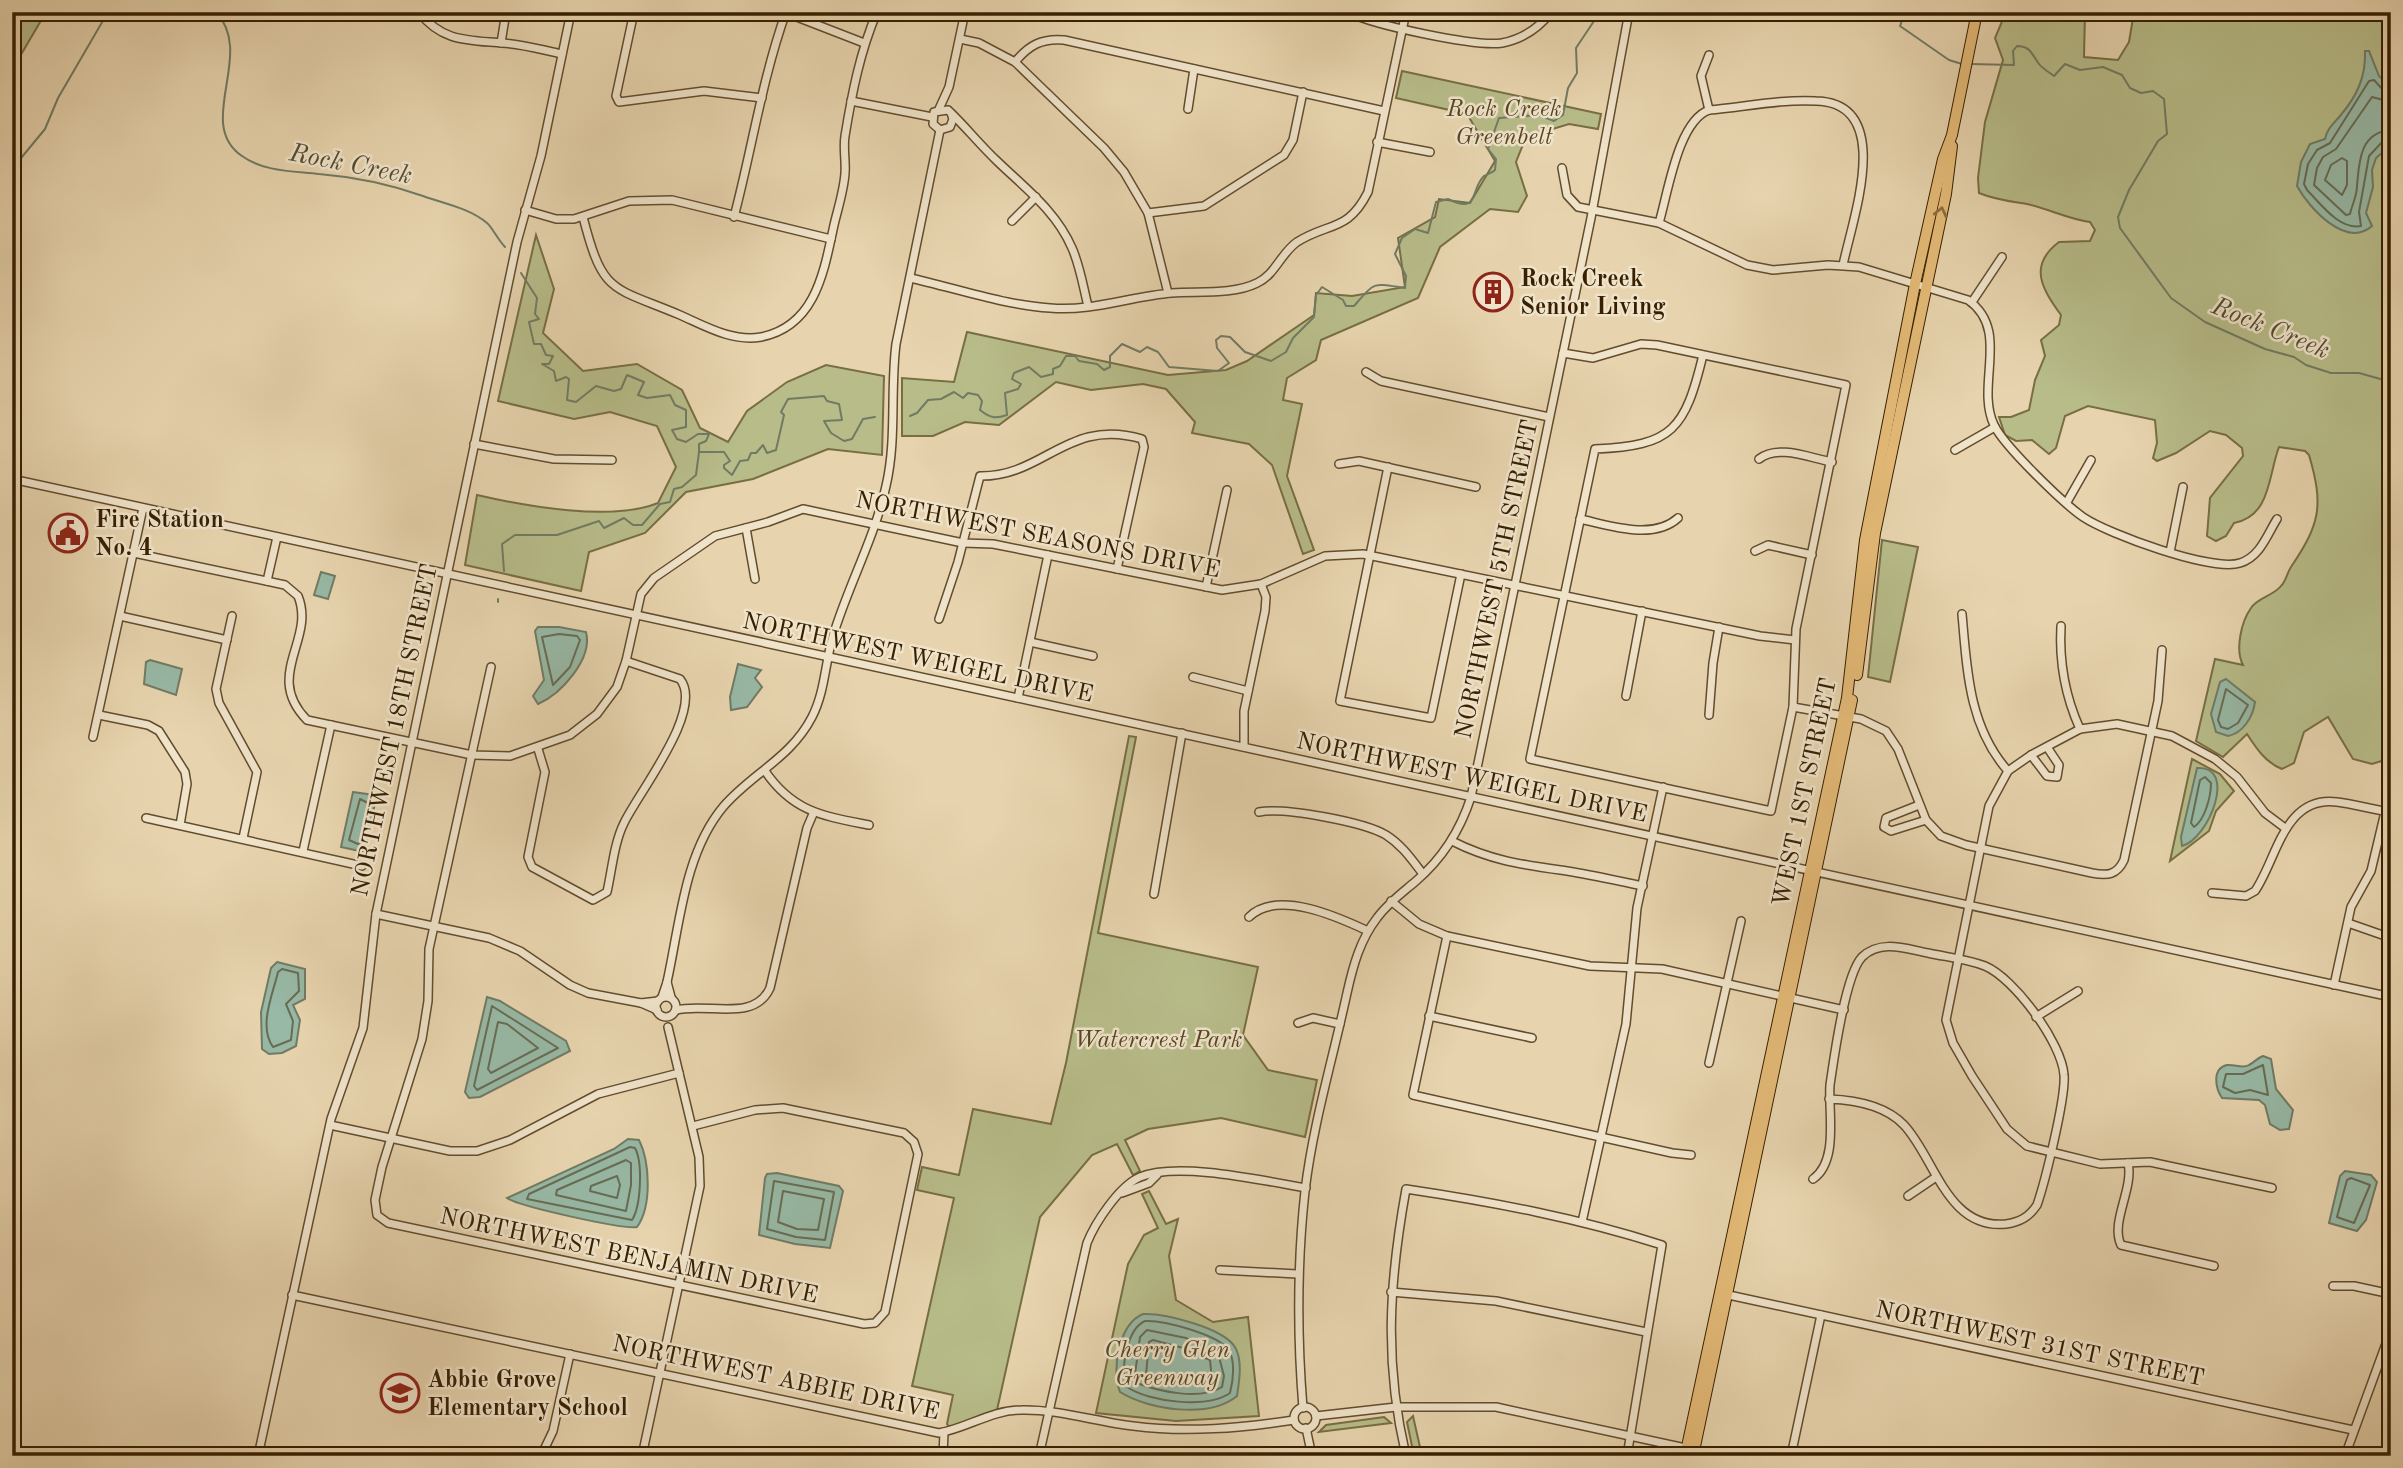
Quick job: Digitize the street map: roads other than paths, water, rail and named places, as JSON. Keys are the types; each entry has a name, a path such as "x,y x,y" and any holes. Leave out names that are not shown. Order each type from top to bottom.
{"main road":[{"name":"WEST 1ST STREET","path":"1689,1453 1846,715 1864,548 1943,159 1952,135 1978,12"}],"street":[{"path":"419,12 434,29 453,39 501,43 562,54"},
{"path":"501,43 506,12"},
{"name":"NORTHWEST 18TH STREET","path":"258,1456 330,1125 363,1028 376,914 411,743 525,210 541,156 571,12"},
{"path":"634,12 616,96 619,102 704,91 762,98"},
{"path":"583,217 594,260 608,281 637,299 737,337 760,337 781,330 801,317 821,281 845,173 845,140 851,101 864,43 877,12"},
{"path":"940,130 933,124 932,117 939,109 949,87 965,12"},
{"path":"1348,12 1477,43 1497,43 1527,33 1552,12"},
{"path":"910,278 1051,308 1088,306 1168,293 1244,288 1257,283 1269,275 1298,242 1355,214 1368,191 1406,12"},
{"name":"NORTHWEST 5TH STREET","path":"1303,1408 1297,1274 1306,1188 1354,962 1368,931 1391,901 1442,857 1452,841 1471,796 1592,210 1629,12"},
{"path":"734,217 768,62 785,13 864,43"},
{"path":"960,39 979,43 1015,62 1104,148 1129,180 1148,213 1168,293"},
{"path":"1015,62 1032,45 1054,39 1384,111"},
{"path":"1709,55 1701,85 1709,110"},
{"path":"1188,109 1194,69"},
{"path":"949,87 953,119 950,127"},
{"path":"1148,213 1205,206 1284,155 1293,141 1303,92"},
{"path":"1659,223 1685,133 1694,118 1709,110 1814,100 1835,105 1853,118 1863,136 1865,157 1843,265"},
{"path":"851,101 932,117"},
{"path":"939,109 951,113 1051,212 1071,245 1088,306"},
{"path":"940,130 950,127 970,134"},
{"path":"643,1456 699,1186 699,1157 693,1126 660,999 667,982 693,861 709,825 724,805 792,747 811,719 821,696 829,657 889,470 892,377 940,130"},
{"path":"1377,142 1430,152"},
{"path":"1562,168 1571,202 1592,210 1659,223 1754,267 1773,270 1843,265 1972,302 1981,311 1989,327 1989,406 1995,427 2067,502 2092,522 2170,552 2223,564 2242,563 2259,550 2277,519"},
{"path":"1013,221 1036,197"},
{"path":"525,210 556,219 583,217 629,201 650,198 672,200 831,239"},
{"path":"1972,302 2002,257"},
{"path":"1563,353 1597,358 1641,344 1703,355 1846,385 1795,640 1793,707 1771,811 1530,759 1595,449 1640,446 1666,433 1688,407 1703,355"},
{"path":"1366,372 1381,380 1549,417"},
{"path":"1955,450 1995,427"},
{"path":"939,619 980,476 995,476 1029,466 1072,440 1094,435 1142,439 1144,447 1117,569"},
{"path":"474,444 554,459 612,460"},
{"path":"1759,459 1766,454 1779,452 1832,462"},
{"path":"2067,502 2091,460"},
{"path":"1339,464 1359,461 1476,486"},
{"path":"1388,467 1340,701 1431,718 1461,574"},
{"name":"NORTHWEST WEIGEL DRIVE","path":"12,479 2391,997"},
{"path":"2170,552 2183,487"},
{"path":"1206,587 1227,490"},
{"path":"93,737 143,508"},
{"name":"NORTHWEST SEASONS DRIVE","path":"134,553 285,585 300,602 288,687 295,707 307,720 471,755 510,756 538,749 570,735 597,714 617,687 626,662 641,594 654,578 715,536 803,509 962,543 993,544 1222,590 1261,584 1325,556 1348,553 1370,555 1719,627 1795,640"},
{"path":"1580,519 1637,529 1663,527 1678,518"},
{"path":"746,528 755,579"},
{"path":"267,581 276,537"},
{"path":"1755,551 1768,545 1812,555"},
{"path":"1018,698 1048,555"},
{"path":"1244,747 1244,711 1265,611 1266,597 1261,584"},
{"path":"1626,695 1642,611"},
{"path":"1962,614 1973,705 1991,752 2008,771"},
{"path":"232,616 216,689 219,703 257,772 243,838"},
{"path":"120,617 227,640"},
{"path":"2061,626 2061,665 2071,709 2080,729"},
{"path":"1709,715 1719,627"},
{"path":"1030,642 1093,656"},
{"path":"1793,707 1846,715 1875,723 1894,741 1926,820 1946,839 2092,873 2112,874 2119,870 2124,860 2152,731 2162,650"},
{"path":"538,749 545,772 528,857 532,867 593,900 601,898 607,892 622,826 669,750 686,704 686,685 680,679 626,662"},
{"path":"390,1137 422,1039 433,926 491,667"},
{"path":"1193,677 1248,691"},
{"path":"99,715 148,725 159,731 185,772 187,784 180,825"},
{"path":"2272,1188 2150,1162 2100,1164 2027,1146 2014,1137 1952,1043 1947,1031 1947,1011 1989,806 2008,771 2031,755 2080,729 2117,724 2172,736 2215,758 2237,777 2265,813 2285,828"},
{"path":"303,851 331,725"},
{"path":"1154,894 1182,733"},
{"path":"2031,755 2047,776 2057,777 2059,765 2047,747"},
{"path":"765,771 776,786 813,814 869,825"},
{"path":"1582,1222 1626,1024 1637,908 1663,788"},
{"path":"2212,893 2246,895 2255,891 2285,828 2297,814 2313,804 2335,801 2388,812 2371,871 2355,899 2334,985"},
{"path":"1919,805 1886,818 1884,827 1891,831 1926,820"},
{"path":"1259,812 1276,809 1358,825 1384,834 1400,846 1423,874"},
{"path":"641,1003 660,999 687,1007 750,1008 765,1000 807,828 813,814"},
{"path":"146,818 362,866"},
{"path":"1452,841 1479,855 1511,864 1643,886"},
{"path":"1391,901 1419,924 1447,936 1576,964 1662,969 1844,1010"},
{"path":"1250,918 1261,908 1301,907 1333,915 1368,931"},
{"path":"376,914 502,942 588,993 641,1003 662,1014"},
{"path":"1709,1063 1741,921"},
{"path":"2348,923 2391,939"},
{"path":"1447,936 1413,1096 1691,1155"},
{"path":"1813,1179 1822,1170 1826,1159 1829,1099 1852,975 1870,952 1883,946 1957,959 1984,966 2001,975 2036,1017 2059,1057 2065,1077 2037,1205 2031,1213 2017,1222 1997,1224 1979,1220 1962,1210 1936,1177 1904,1124 1874,1106 1829,1099"},
{"path":"667,982 674,1003"},
{"path":"2036,1017 2078,991"},
{"path":"662,1014 674,1003"},
{"path":"1429,1016 1532,1038"},
{"path":"1298,1023 1313,1018 1340,1024"},
{"path":"330,1125 450,1151 477,1151 510,1140 598,1094 679,1073"},
{"name":"NORTHWEST BENJAMIN DRIVE","path":"390,1137 375,1200 377,1215 388,1223 864,1324 875,1323 885,1312 918,1154 914,1142 904,1133 783,1108 755,1110 693,1126"},
{"path":"2128,1163 2128,1188 2118,1237 2121,1245 2214,1266"},
{"path":"1040,1456 1087,1243 1094,1225 1122,1193 1140,1177 1203,1173 1306,1188"},
{"path":"1908,1196 1936,1177"},
{"path":"1406,1456 1390,1359 1391,1292 1406,1189 1487,1202 1582,1222 1662,1245 1627,1456"},
{"path":"1220,1270 1297,1274"},
{"path":"2333,1286 2354,1286 2391,1294"},
{"path":"1391,1292 1496,1301 1646,1332"},
{"name":"NORTHWEST 31ST STREET","path":"1724,1294 2353,1430"},
{"name":"NORTHWEST ABBIE DRIVE","path":"293,1295 922,1430 944,1432 1015,1410 1161,1429 1226,1428 1294,1420"},
{"path":"1791,1456 1821,1315"},
{"path":"2345,1456 2391,1330"},
{"path":"541,1456 553,1431 570,1354"},
{"path":"1316,1416 1396,1407 1496,1408 1632,1436 1689,1453"},
{"path":"1303,1408 1310,1409 1316,1416 1313,1426 1306,1428 1294,1420 1296,1412 1303,1408"},
{"path":"1306,1428 1312,1456"},
{"path":"943,1456 944,1432"}],"water":[{"path":"2365,51 2369,51 2379,76 2391,87 2391,145 2376,158 2372,170 2373,187 2366,213 2372,226 2362,232 2351,233 2329,223 2310,205 2297,186 2301,162 2310,144 2325,139 2329,129 2356,93 2364,69"},
{"path":"321,572 335,576 328,599 314,595"},
{"path":"538,627 559,627 586,632 585,653 565,684 538,704 533,696 544,680 535,631"},
{"path":"150,660 182,669 176,695 144,684 146,662"},
{"path":"738,664 761,670 755,678 762,687 747,707 731,710 730,697"},
{"path":"2226,679 2255,702 2246,723 2238,732 2228,736 2216,732 2211,714 2220,682"},
{"path":"2197,768 2209,770 2216,778 2215,803 2202,830 2192,841 2182,846 2181,837"},
{"path":"353,792 374,795 376,799 364,852 341,847"},
{"path":"277,962 305,969 305,999 293,1005 300,1020 296,1046 282,1053 269,1054 262,1049 261,1012 271,968"},
{"path":"487,997 500,1001 566,1041 570,1051 480,1097 469,1098 465,1092"},
{"path":"2263,1056 2271,1059 2276,1089 2293,1110 2289,1129 2280,1130 2270,1124 2265,1105 2259,1100 2222,1098 2218,1090 2216,1080 2222,1067 2246,1066"},
{"path":"628,1139 639,1140 647,1172 645,1208 637,1227 571,1217 507,1198 614,1149"},
{"path":"2345,1171 2371,1175 2377,1182 2366,1220 2357,1231 2329,1223 2340,1176"},
{"path":"777,1173 839,1186 843,1191 830,1248 795,1244 759,1235 765,1178 767,1174"},
{"path":"1143,1314 1193,1323 1229,1340 1239,1359 1237,1396 1211,1408 1195,1410 1162,1407 1120,1392 1116,1372 1119,1348 1128,1327"}],"waterway":[{"name":"Rock Creek","path":"12,169 45,129 58,98 108,12"},
{"name":"Rock Creek","path":"216,12 227,29 230,48 223,126 229,142 242,156 269,168 372,182 457,207 487,223 505,247"},
{"name":"Rock Creek","path":"910,416 917,413 928,400 941,399 954,392 963,398 968,393 978,395 982,401 980,410 990,416 1007,415 1005,393 1018,389 1021,384 1012,379 1014,373 1029,367 1041,377 1053,374 1053,369 1060,366 1066,356 1075,356 1079,361 1097,364 1104,370 1110,367 1110,356 1122,344 1140,352 1147,347 1158,352 1169,367 1218,371 1229,363 1217,348 1216,340 1221,336 1230,337 1245,352 1271,361 1286,352 1293,338 1314,317 1316,295 1322,287 1343,300 1346,306 1354,306 1375,286 1405,288 1406,276 1395,254 1402,238 1415,229 1428,233 1436,202 1448,199 1465,204 1470,202 1480,181 1495,170 1496,159 1488,149 1499,118 1539,115 1554,121 1563,115 1568,88 1577,73 1576,48 1600,12"},
{"name":"Rock Creek","path":"1915,12 1903,18 1900,26 1949,60 1962,64"},
{"name":"Rock Creek","path":"1971,64 2014,65 2013,51 2017,46 2022,46 2028,49 2040,66 2054,76 2065,64 2080,70 2103,67 2122,75 2130,88 2141,93 2153,91 2164,99 2167,134 2158,141 2129,190 2118,217 2120,228 2171,298 2205,322 2265,349 2294,357 2306,365 2331,373 2359,373 2391,382"},
{"name":"Rock Creek","path":"521,273 537,298 535,314 539,319 529,322 534,344 541,344 546,355 553,356 549,364 542,364 554,371 556,381 566,377 569,379 567,400 576,402 596,386 614,391 621,389 627,375 644,382 638,395 647,398 670,395 675,405 686,410 686,427 672,430 677,439 686,442 698,434 709,434 706,441 699,444 699,452 724,452 730,461 724,468 732,475 740,461 748,460 751,453 756,453 763,445 767,453 776,450 784,415 781,412 788,399 824,396 827,401 839,404 842,420 824,421 831,433 844,441 852,439 863,419 875,417"},
{"path":"504,571 502,544 515,535 557,535 599,521 604,528 624,518 633,525 642,525 660,504 670,502 674,489 682,487 696,475 699,452"},
{"name":"Rock Creek","path":"2391,504 2386,514 2391,525"},
{"name":"Rock Creek","path":"2391,599 2391,626"}],"place":[{"name":"Rock Creek Senior Living","path":"1493,292"},
{"name":"Fire Station No. 4","path":"68,533"},
{"name":"Abbie Grove Elementary School","path":"400,1393"}],"park label":[{"name":"Rock Creek Greenbelt","path":"1504,122"},
{"name":"Watercrest Park","path":"1158,1039"},
{"name":"Cherry Glen Greenway","path":"1167,1363"}]}
